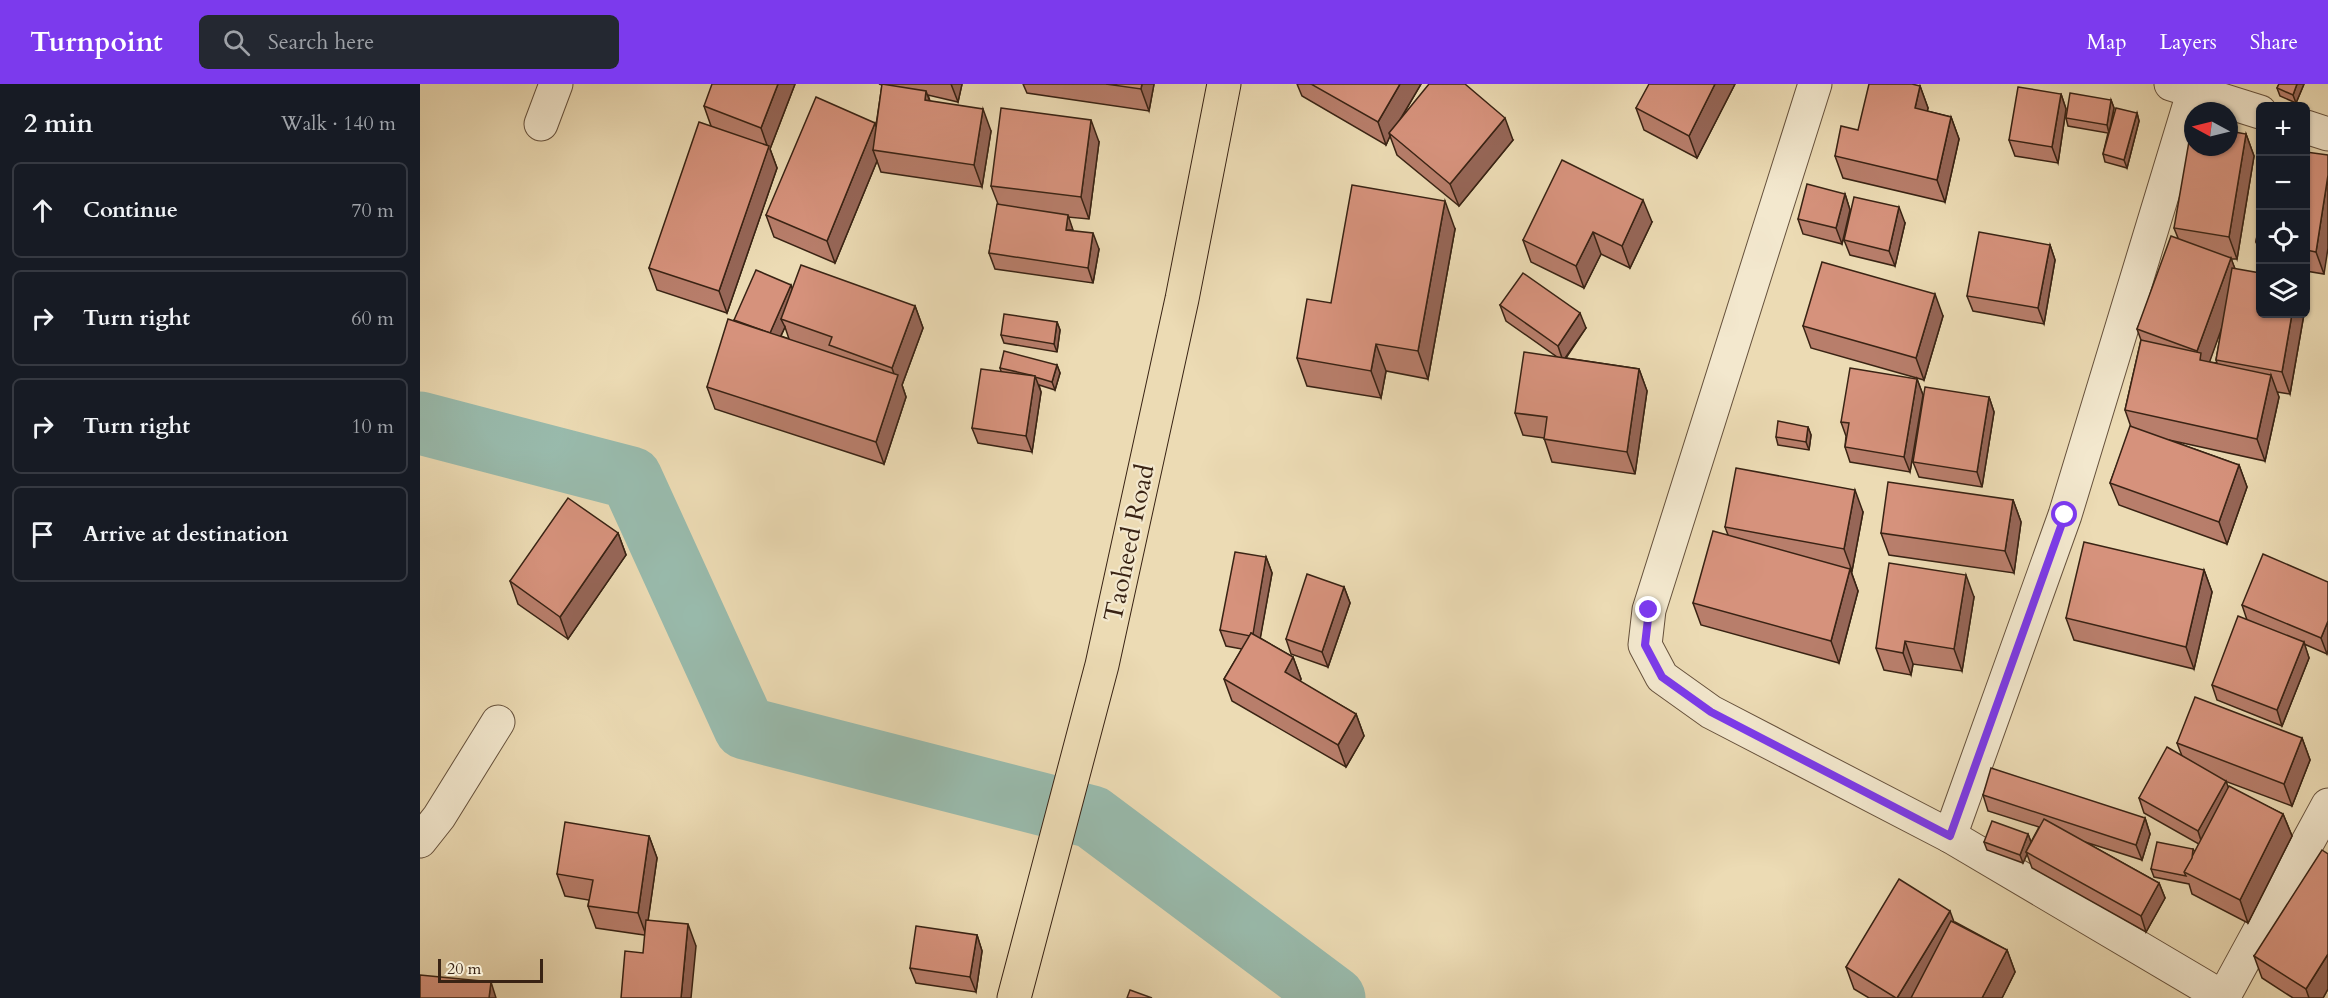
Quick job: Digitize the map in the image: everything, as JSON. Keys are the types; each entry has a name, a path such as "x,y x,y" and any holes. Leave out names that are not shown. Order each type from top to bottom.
{"main road":[{"name":"Taoheed Road","path":"1015,993 1102,665 1182,299 1224,84"}],"street":[{"path":"541,124 556,84"},
{"path":"1815,84 1649,610 1645,645 1662,677 1711,712 1950,836 2224,998 2328,805"},
{"path":"1950,836 2065,515 2182,87 2256,111"},
{"path":"2310,128 2328,134"},
{"path":"420,841 440,817 498,722"}],"building":[{"path":"712,84 778,84 761,128 704,106"},
{"path":"882,84 926,91 925,100 983,109 974,165 873,150"},
{"path":"1106,84 1142,84 1141,89"},
{"path":"1311,84 1400,84 1378,122"},
{"path":"1429,84 1465,84 1505,118 1450,184 1389,133"},
{"path":"1649,84 1715,84 1689,136 1636,108"},
{"path":"1869,84 1920,86 1915,108 1951,117 1937,180 1835,156 1841,126 1858,130"},
{"path":"2279,84 2297,84 2293,95 2277,88"},
{"path":"2018,87 2061,94 2052,147 2009,140"},
{"path":"2070,93 2111,100 2107,125 2066,118"},
{"path":"816,97 875,123 827,241 766,215"},
{"path":"1001,108 1091,120 1081,197 991,186"},
{"path":"2116,108 2137,113 2124,160 2103,154"},
{"path":"699,122 769,146 719,291 649,268"},
{"path":"2238,133 2246,134 2229,237 2174,228 2186,156 2238,156"},
{"path":"2310,153 2328,155 2328,175 2316,252 2310,251"},
{"path":"1562,160 1643,200 1622,246 1593,232 1576,266 1523,240"},
{"path":"1807,184 1845,194 1836,228 1798,219"},
{"path":"1352,185 1445,201 1418,351 1376,344 1371,371 1297,358 1307,299 1331,303"},
{"path":"1854,197 1899,207 1889,251 1844,240"},
{"path":"997,204 1068,215 1066,230 1093,233 1088,268 989,253"},
{"path":"1979,232 2050,245 2038,308 1967,296"},
{"path":"2171,236 2231,258 2197,351 2137,329"},
{"path":"1822,262 1935,294 1916,358 1803,326"},
{"path":"801,265 915,306 892,368 829,345 832,337 781,319"},
{"path":"2232,268 2256,272 2256,318 2291,318 2282,372 2216,360"},
{"path":"756,270 791,285 770,333 734,320"},
{"path":"1523,273 1580,313 1558,346 1500,305"},
{"path":"1004,314 1057,322 1054,344 1001,335"},
{"path":"728,319 898,375 876,442 707,387"},
{"path":"2141,340 2201,353 2200,360 2271,375 2257,439 2125,410"},
{"path":"1004,351 1057,365 1052,382 1000,368"},
{"path":"1524,352 1639,369 1627,452 1544,439 1547,417 1515,413"},
{"path":"1850,368 1917,379 1904,457 1845,447 1849,423 1841,422"},
{"path":"981,369 1035,376 1026,436 972,428"},
{"path":"1925,387 1989,397 1977,472 1913,462"},
{"path":"1778,421 1808,427 1806,442 1776,437"},
{"path":"2130,426 2239,465 2219,522 2110,483"},
{"path":"1736,468 1855,490 1844,549 1725,527"},
{"path":"1888,482 2013,500 2005,551 1881,533"},
{"path":"568,498 618,533 560,617 510,581"},
{"path":"1713,531 1850,569 1831,641 1693,603"},
{"path":"2084,542 2204,570 2186,647 2066,618"},
{"path":"1235,552 1266,557 1253,634 1251,633 1250,636 1220,630"},
{"path":"2263,554 2328,582 2328,621 2321,638 2242,605"},
{"path":"1889,563 1966,575 1954,649 1905,641 1903,653 1876,648"},
{"path":"1307,574 1344,587 1322,652 1286,639"},
{"path":"2238,616 2304,642 2277,710 2212,685"},
{"path":"1251,633 1293,657 1285,672 1356,714 1338,745 1224,679"},
{"path":"2195,697 2302,738 2284,784 2177,743"},
{"path":"2167,747 2226,781 2198,831 2139,798"},
{"path":"1991,768 2145,818 2136,845 1983,795"},
{"path":"2229,786 2283,814 2240,900 2184,872"},
{"path":"2044,819 2159,883 2141,916 2026,852"},
{"path":"1992,821 2028,834 2020,855 1984,842"},
{"path":"565,822 649,836 638,913 588,906 593,880 557,874"},
{"path":"2157,842 2193,849 2192,858 2184,872 2186,876 2151,869"},
{"path":"2322,850 2328,854 2328,954 2306,989 2254,956"},
{"path":"1899,879 1950,911 1896,998 1846,967"},
{"path":"646,920 688,924 681,998 621,998 625,951 643,953"},
{"path":"1951,921 2007,950 1982,998 1911,998"},
{"path":"916,926 977,935 970,977 910,968"},
{"path":"420,975 491,982 489,998 420,998"},
{"path":"1130,990 1152,998 1127,998"}],"waterway":[{"path":"420,423 631,478 745,728 1092,817 1334,998"}],"route":[{"path":"1649,610 1645,645 1662,677 1711,712 1950,836 2065,515"}]}
